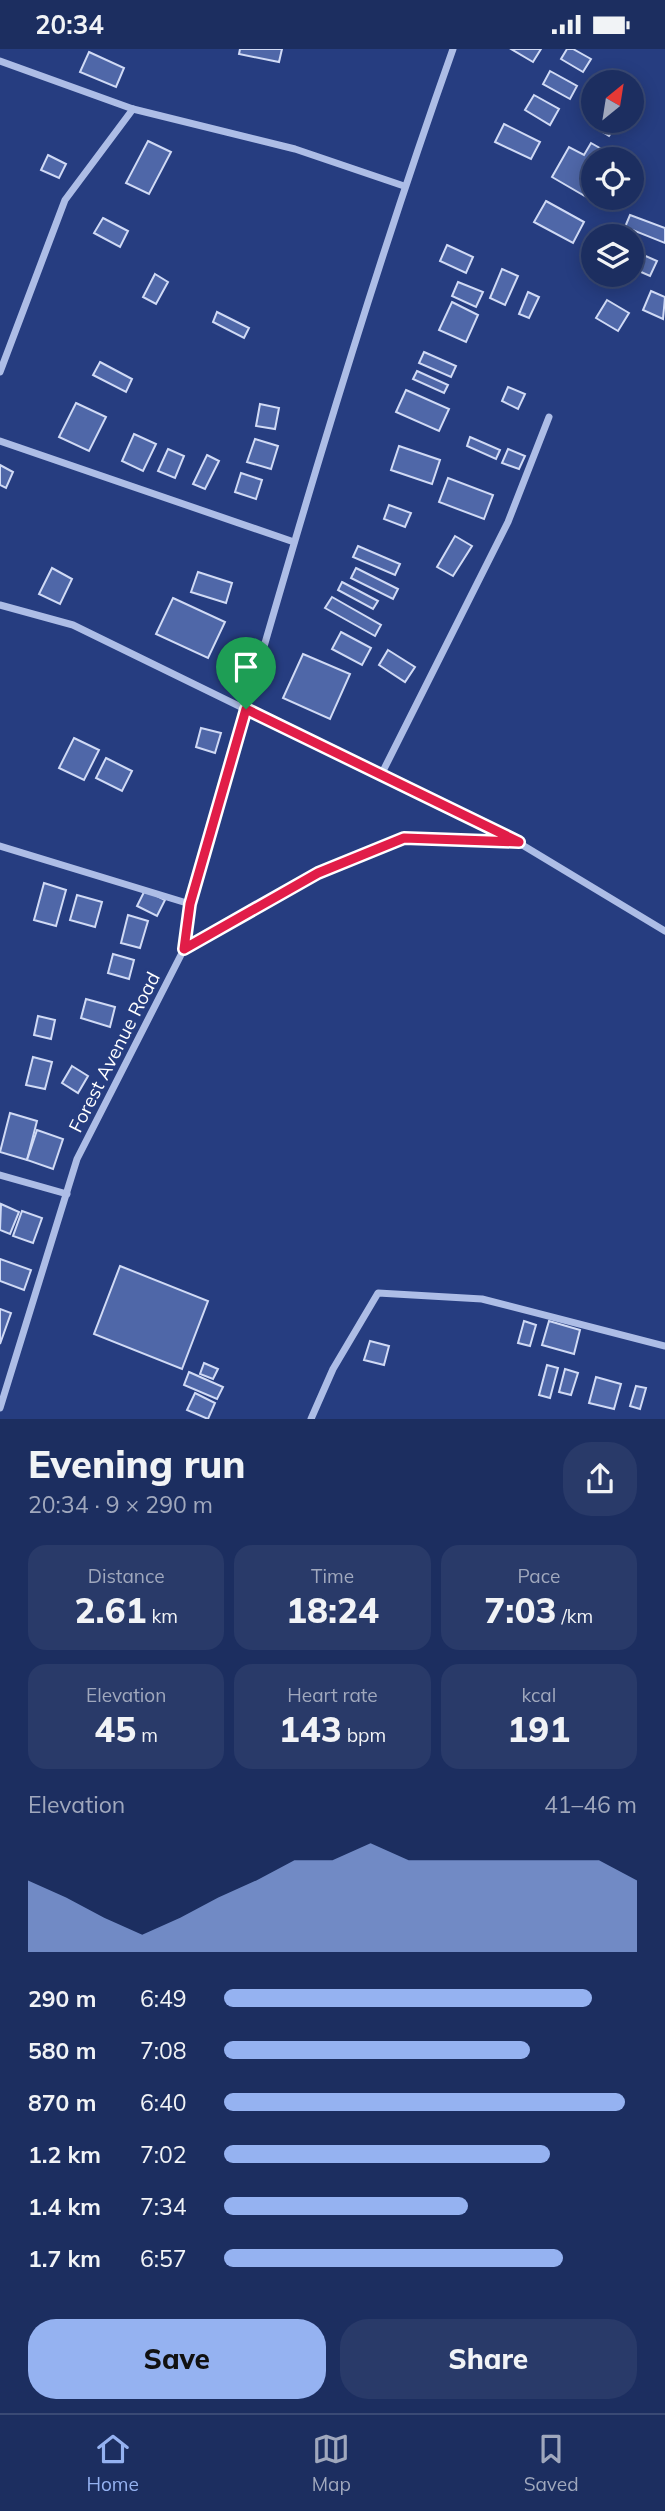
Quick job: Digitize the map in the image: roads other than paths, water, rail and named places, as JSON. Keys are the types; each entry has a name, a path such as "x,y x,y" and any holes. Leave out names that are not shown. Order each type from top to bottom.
{"street":[{"name":"Forest Avenue Road","path":"0,1408 77,1159 184,949 190,904 293,542 404,186 453,49"},
{"path":"0,61 133,109 295,149 404,186"},
{"path":"0,372 65,200 133,109"},
{"path":"381,775 508,522 549,417"},
{"path":"0,441 293,542"},
{"path":"0,605 74,625 519,842 665,931"},
{"path":"184,949 318,873 404,838 519,842"},
{"path":"0,846 190,904"},
{"path":"0,1175 66,1194"},
{"path":"311,1419 332,1369 378,1293 482,1299 665,1346"}]}
